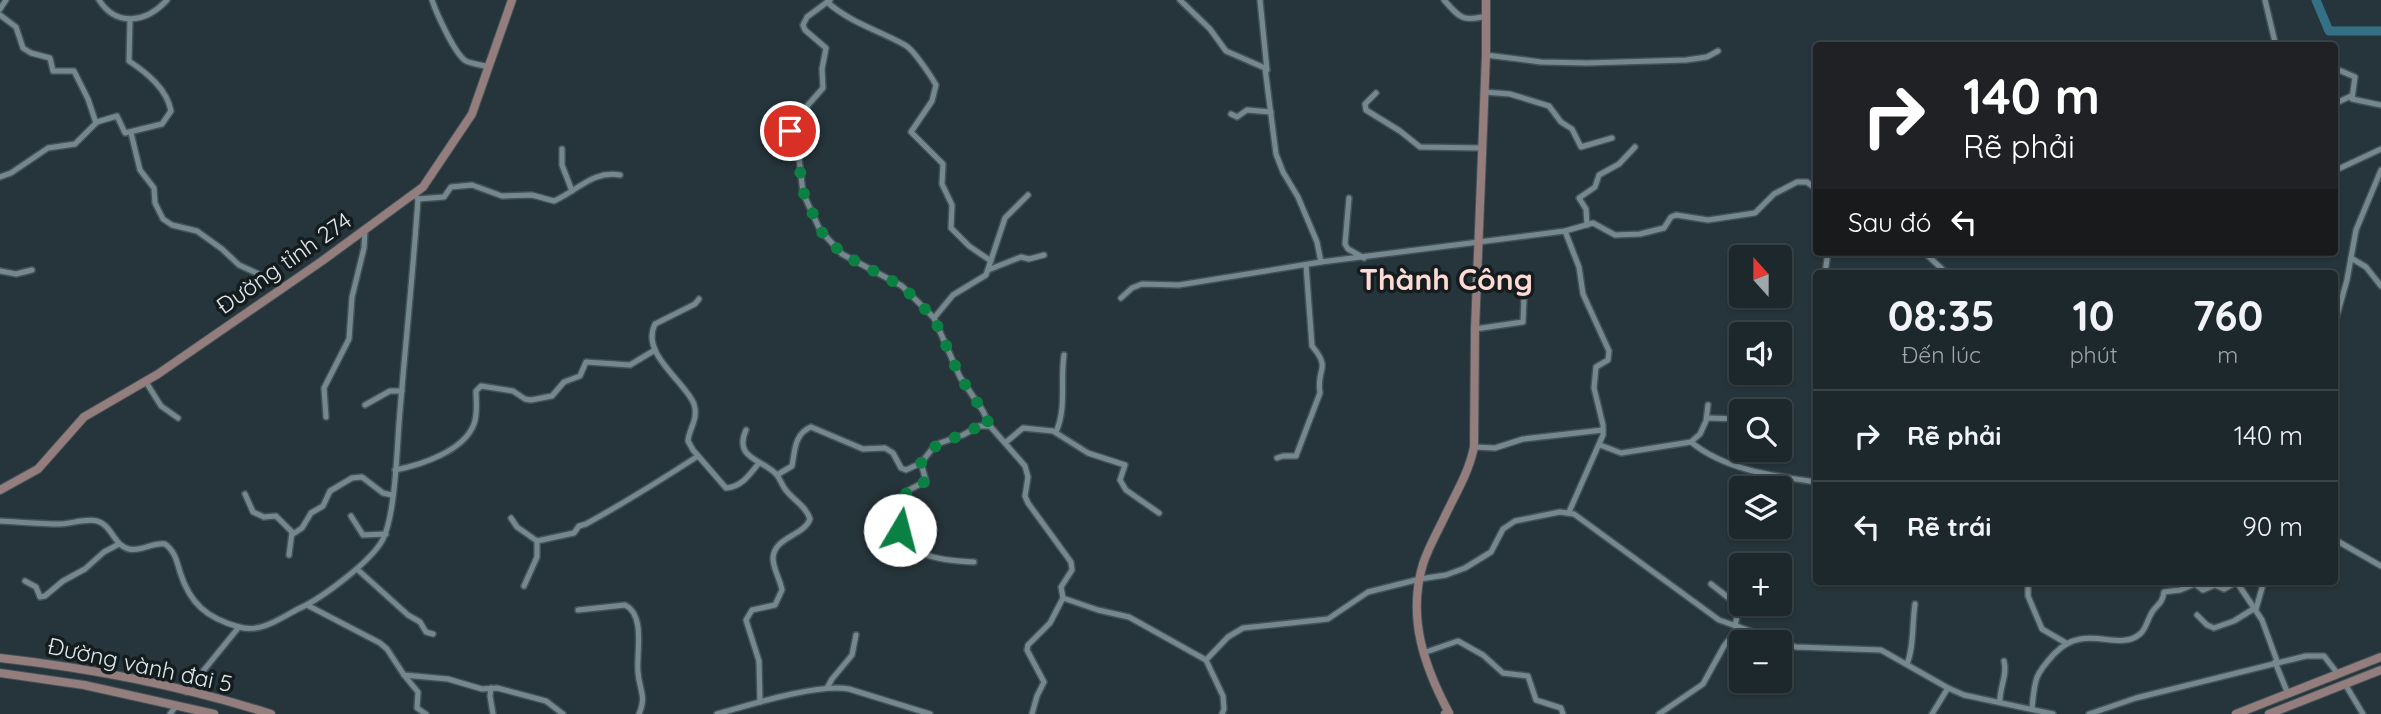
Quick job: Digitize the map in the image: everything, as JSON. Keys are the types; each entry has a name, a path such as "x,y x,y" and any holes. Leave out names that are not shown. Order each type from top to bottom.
{"main road":[{"name":"Đường tỉnh 274","path":"0,490 38,469 84,417 146,382 416,197 469,119 512,0"},
{"path":"1448,714 1430,678 1415,607 1424,560 1459,490 1474,447 1475,329 1486,0"},
{"path":"2236,714 2381,657"},
{"name":"Đường vành đai 5","path":"0,658 89,671 271,714"},
{"path":"2269,714 2294,709 2381,670"},
{"name":"Đường vành đai 5","path":"0,673 84,685 214,714"}],"street":[{"path":"0,9 6,0"},
{"path":"99,0 108,11 130,19 154,13 167,0"},
{"path":"432,0 461,57 467,62 489,66"},
{"path":"1180,0 1209,29 1226,51 1260,64 1267,70"},
{"path":"1260,0 1267,70 1266,92 1277,160 1298,197 1317,242 1321,262"},
{"path":"1444,0 1456,14 1466,19 1487,16"},
{"path":"2265,0 2275,42"},
{"path":"991,261 969,246 951,228 952,205 942,180 943,164 911,132 932,101 936,85 931,76 908,46 846,18 828,1 807,17 803,25 805,30 826,48 822,69 823,89 808,105 803,118 790,131 798,149 803,193 820,230 833,246 853,261 902,286 934,318 960,377 990,426 1025,466 1028,477 1025,496 1027,503 1071,562 1072,570 1060,591 1063,598 1129,617 1206,660 1223,696 1222,714"},
{"path":"0,15 16,27 23,48 50,58 53,71 74,71 88,99 96,124"},
{"path":"0,177 48,148 75,144 96,124 117,116 123,131 131,133 159,126 171,111 160,87 150,80 142,69 129,61 130,19"},
{"path":"1486,55 1541,62 1587,63 1686,60 1707,57 1718,51"},
{"path":"2338,70 2355,78 2351,96"},
{"path":"1484,92 1510,94 1549,106 1560,122 1572,128 1581,147 1612,138"},
{"path":"1376,93 1365,104 1366,110 1400,131 1420,148 1481,148"},
{"path":"2338,102 2351,96"},
{"path":"2351,96 2356,101 2381,105"},
{"path":"1231,114 1237,117 1247,110 1271,112"},
{"path":"131,133 140,170 154,188 155,203 163,219 172,225 197,231 239,265 285,286"},
{"path":"1587,225 1586,209 1579,198 1595,187 1599,175 1619,164 1635,147"},
{"path":"562,149 562,165 572,191"},
{"path":"2338,169 2381,149"},
{"path":"2338,310 2356,230 2381,170"},
{"path":"0,521 58,524 97,521 105,526 119,544 132,550 166,544 173,552 195,604 239,627 261,628 307,605 373,555 386,534 395,470 416,197 444,197 454,186 472,185 502,196 532,195 550,201 557,200 595,176 608,173 620,175"},
{"path":"1121,298 1132,288 1142,284 1180,285 1321,262 1565,231 1587,225 1596,224 1612,235 1640,234 1664,228 1673,215 1708,220 1752,214 1772,195 1797,182 1807,182 1813,187"},
{"path":"934,318 953,295 983,278 988,271 1005,218 1028,195"},
{"path":"1349,198 1345,244 1348,249 1364,258"},
{"path":"326,417 324,388 349,339 352,297 364,247 365,231"},
{"path":"1565,231 1579,267 1583,294 1609,351 1608,360 1597,367 1594,382 1603,430 1600,445 1569,512"},
{"path":"988,271 1021,257 1029,259 1044,255"},
{"path":"1928,256 1943,270"},
{"path":"2351,258 2366,267 2381,286"},
{"path":"1277,458 1296,456 1320,393 1323,363 1320,354 1312,346 1306,265"},
{"path":"0,271 16,274 32,270"},
{"path":"1475,329 1523,321 1524,298"},
{"path":"699,299 695,304 655,324 653,329 655,349 668,371 694,404 696,414 688,441 726,488 736,487 743,482 759,463"},
{"path":"395,470 420,464 454,447 474,426 476,391 481,386 513,391 528,400 549,397 554,395 564,382 580,376 586,362 630,365 655,349"},
{"path":"1056,432 1063,406 1061,372 1064,355"},
{"path":"146,382 162,405 177,418"},
{"path":"365,405 390,391 402,391"},
{"path":"1600,445 1621,453 1691,442 1700,434 1707,418 1708,405"},
{"path":"1707,418 1729,419"},
{"path":"777,475 792,466 796,442 803,431 811,427 863,449 885,448 892,453 903,470 921,463 940,443 979,426 990,426"},
{"path":"1005,443 1023,428 1056,432 1088,453 1125,465 1120,480 1124,488 1159,513"},
{"path":"746,430 743,436 744,448 750,457 777,475 786,491 806,511 810,519 805,527 779,544 773,554 774,567 782,590 775,605 752,610 746,620 759,661 760,702"},
{"path":"1474,447 1495,448 1523,439 1603,430"},
{"path":"1691,442 1734,465 1779,477 1813,482"},
{"path":"511,518 517,527 537,541 574,533 577,527 660,482 698,456"},
{"path":"921,463 926,481 907,491 898,516 900,530 907,543 921,554 974,562"},
{"path":"289,555 293,534 302,528 311,513 323,506 330,491 352,478 362,477 383,493 392,495"},
{"path":"245,494 253,513 264,517 275,516 293,534"},
{"path":"1206,660 1228,637 1243,628 1328,619 1368,592 1455,572 1487,555 1503,529 1510,523 1569,512 1714,617 1796,647 1881,650 1948,688 1972,697 2053,714"},
{"path":"351,516 363,535 386,534"},
{"path":"524,586 537,556 537,541"},
{"path":"2338,541 2381,566"},
{"path":"26,581 36,587 40,597 45,596 119,544"},
{"path":"357,569 408,615 421,622 426,632 433,634"},
{"path":"1659,714 1699,688 1737,626 1739,606 1711,584"},
{"path":"2028,585 2028,596 2042,629 2066,643"},
{"path":"2032,708 2036,676 2066,643 2081,638 2132,638 2142,632 2152,612 2161,604 2164,592 2192,585"},
{"path":"2196,585 2203,590 2215,585 2224,589 2231,585"},
{"path":"2239,585 2268,634 2288,694"},
{"path":"2197,615 2214,628 2234,621 2255,608 2263,585"},
{"path":"1032,714 1044,682 1027,649 1028,645 1049,623 1063,598"},
{"path":"1907,664 1913,650 1911,634 1914,604"},
{"path":"307,605 380,643 418,692 417,708 426,714"},
{"path":"578,610 625,605 629,607 639,637 637,669 644,698 639,714"},
{"path":"186,692 239,627"},
{"path":"828,688 852,655 856,635"},
{"path":"1423,653 1454,642 1462,643 1483,655 1503,673 1528,676 1536,700 1561,708 1563,714"},
{"path":"2089,714 2136,698 2276,662 2319,654 2327,658 2338,674"},
{"path":"2000,702 2000,689 2006,669 2004,661"},
{"path":"404,675 448,679 482,689 491,688 546,701 563,714"},
{"path":"2345,684 2363,714"},
{"path":"491,688 493,714"},
{"path":"717,714 828,688 849,689 930,714"},
{"path":"1932,714 1948,688"},
{"path":"170,714 177,705"}],"waterway":[{"path":"2316,0 2329,31 2381,31"}],"district":[{"name":"Thành Công","path":"1446,280"}],"route":[{"path":"790,131 798,149 802,189 825,238 853,261 897,282 934,318 960,377 990,426 975,427 932,449 921,463 926,481 907,491 898,516 900,530"}]}
